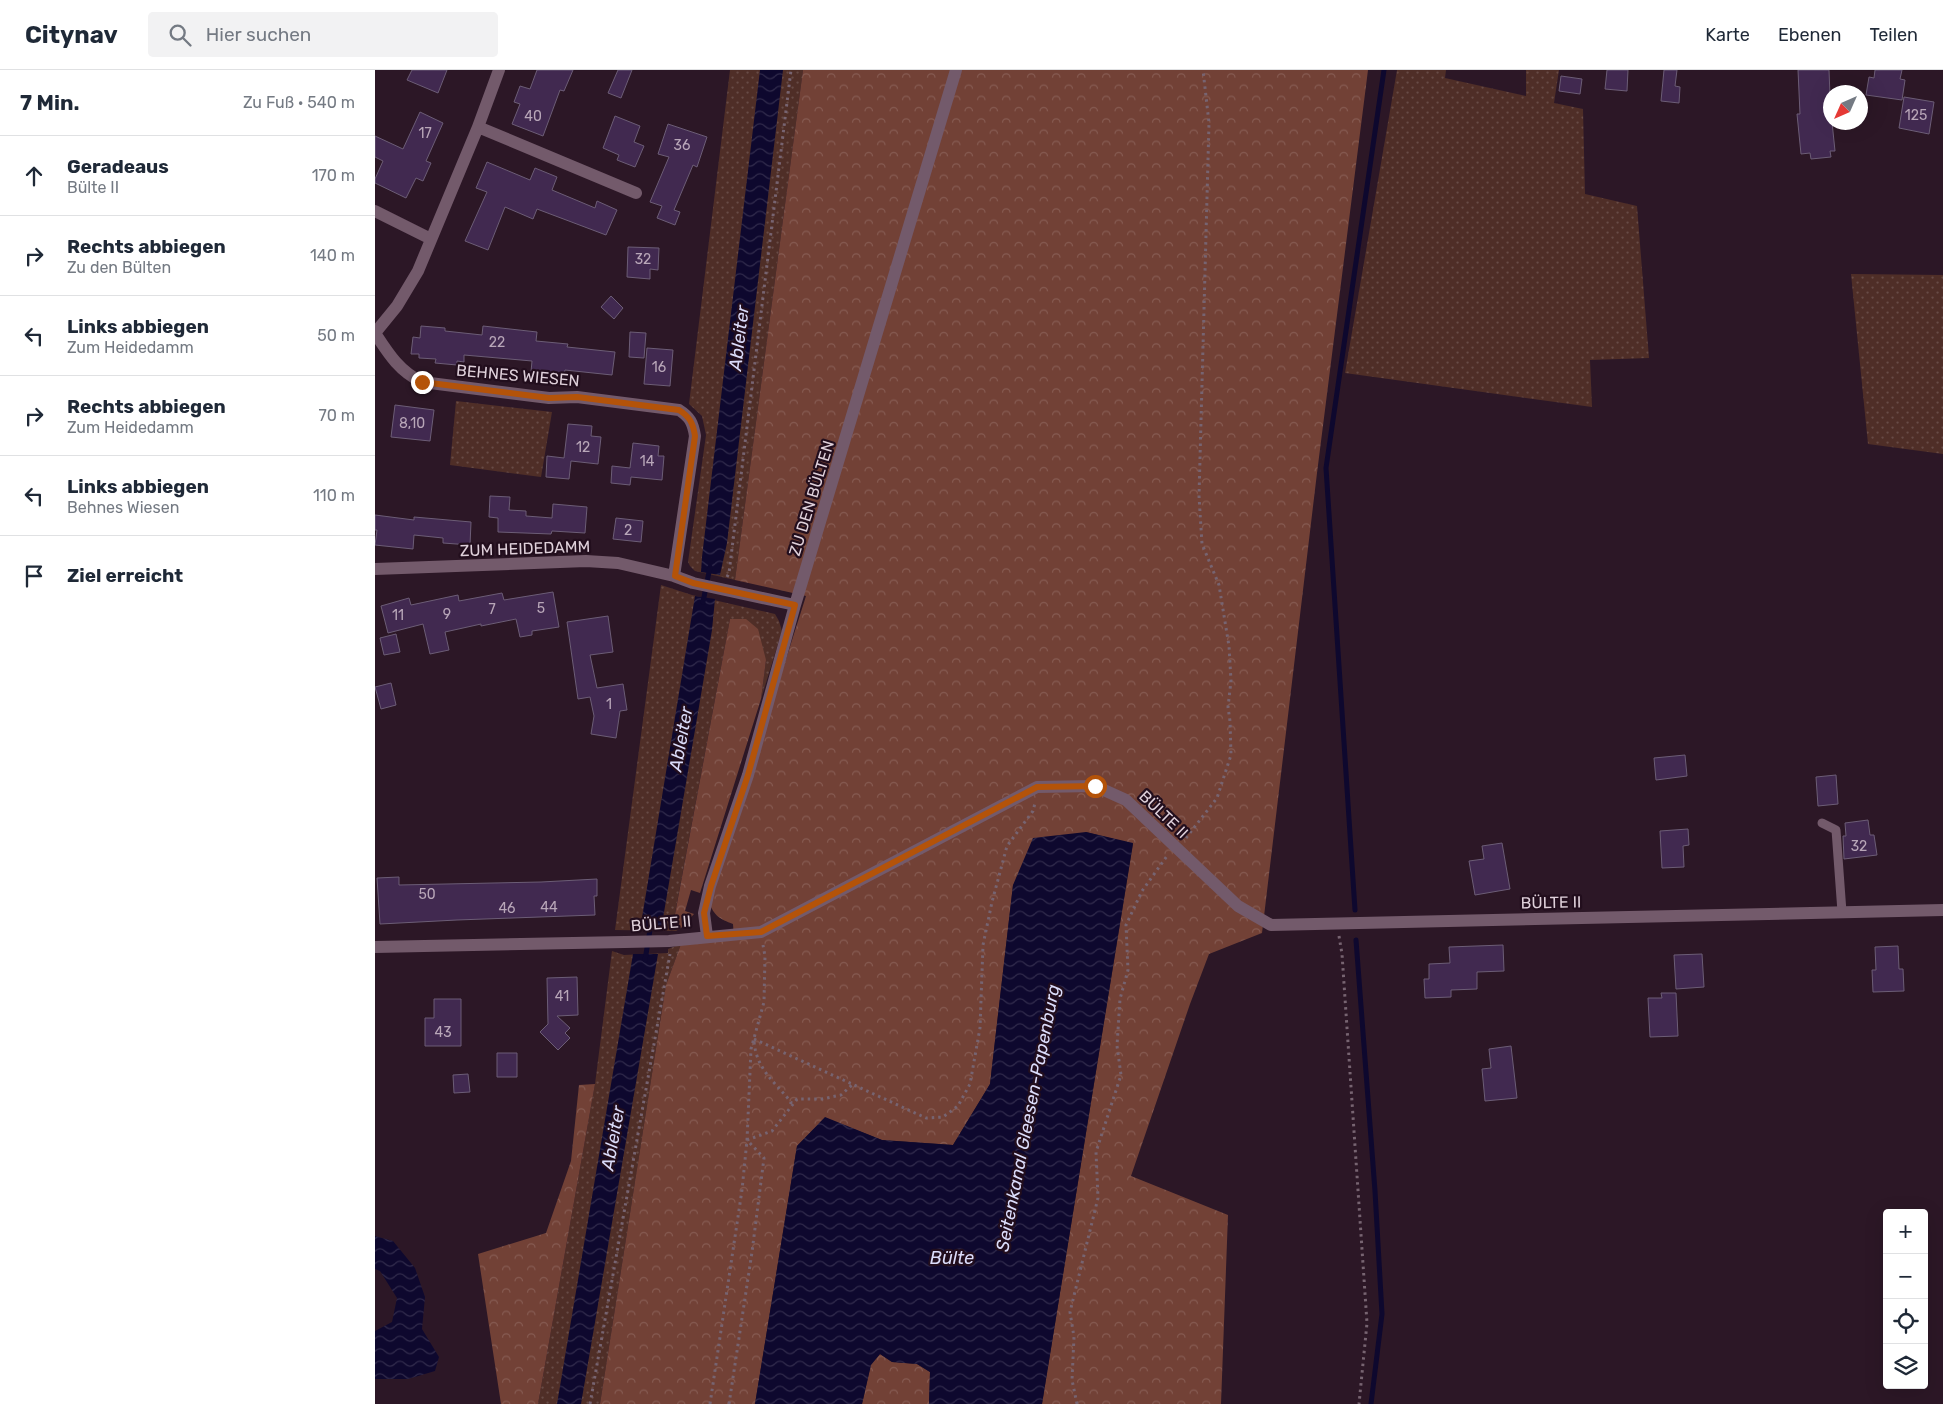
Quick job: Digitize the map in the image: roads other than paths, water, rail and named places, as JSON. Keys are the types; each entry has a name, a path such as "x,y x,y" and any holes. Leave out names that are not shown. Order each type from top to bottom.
{"street":[{"name":"BEHNES WIESEN","path":"499,70 478,127 418,271 397,306 375,333 399,367 422,382 549,398 577,397 679,410 687,415 693,423 695,436 675,576"},
{"name":"ZU DEN BÜLTEN","path":"707,936 704,913 711,886 748,775 795,605 957,70"},
{"path":"478,127 636,193"},
{"path":"375,211 431,239"},
{"name":"ZUM HEIDEDAMM","path":"375,569 586,561 618,563 675,576 693,583 795,605"},
{"name":"BÜLTE II","path":"375,947 625,942 675,940 761,932 1037,787 1095,786 1126,800 1238,906 1271,925 1943,910"}],"lane":[{"path":"1822,823 1836,830 1842,912"}],"water":[{"path":"760,70 783,70 727,543 720,575 701,572 702,557"},
{"path":"695,596 715,599 712,630 661,930 640,930"},
{"name":"Bülte","path":"1086,832 1133,843 1042,1404 929,1404 930,1372 917,1364 892,1362 880,1354 871,1365 862,1404 755,1404 797,1146 825,1117 882,1140 953,1145 990,1084 1013,885 1033,838"},
{"path":"633,954 658,954 581,1404 557,1404"},
{"path":"375,1236 393,1241 415,1268 425,1297 422,1329 439,1357 435,1371 408,1379 375,1379 375,1331 392,1322 397,1298 380,1271 375,1269"}],"waterway":[{"path":"1355,910 1326,468 1384,70"},
{"name":"Ableiter","path":"703,602 710,567"},
{"name":"Ableiter","path":"645,960 651,924"},
{"path":"1356,940 1375,1191 1382,1314 1371,1404"}],"water label":[{"name":"Seitenkanal Gleesen-Papenburg","path":"1028,1118"}]}
